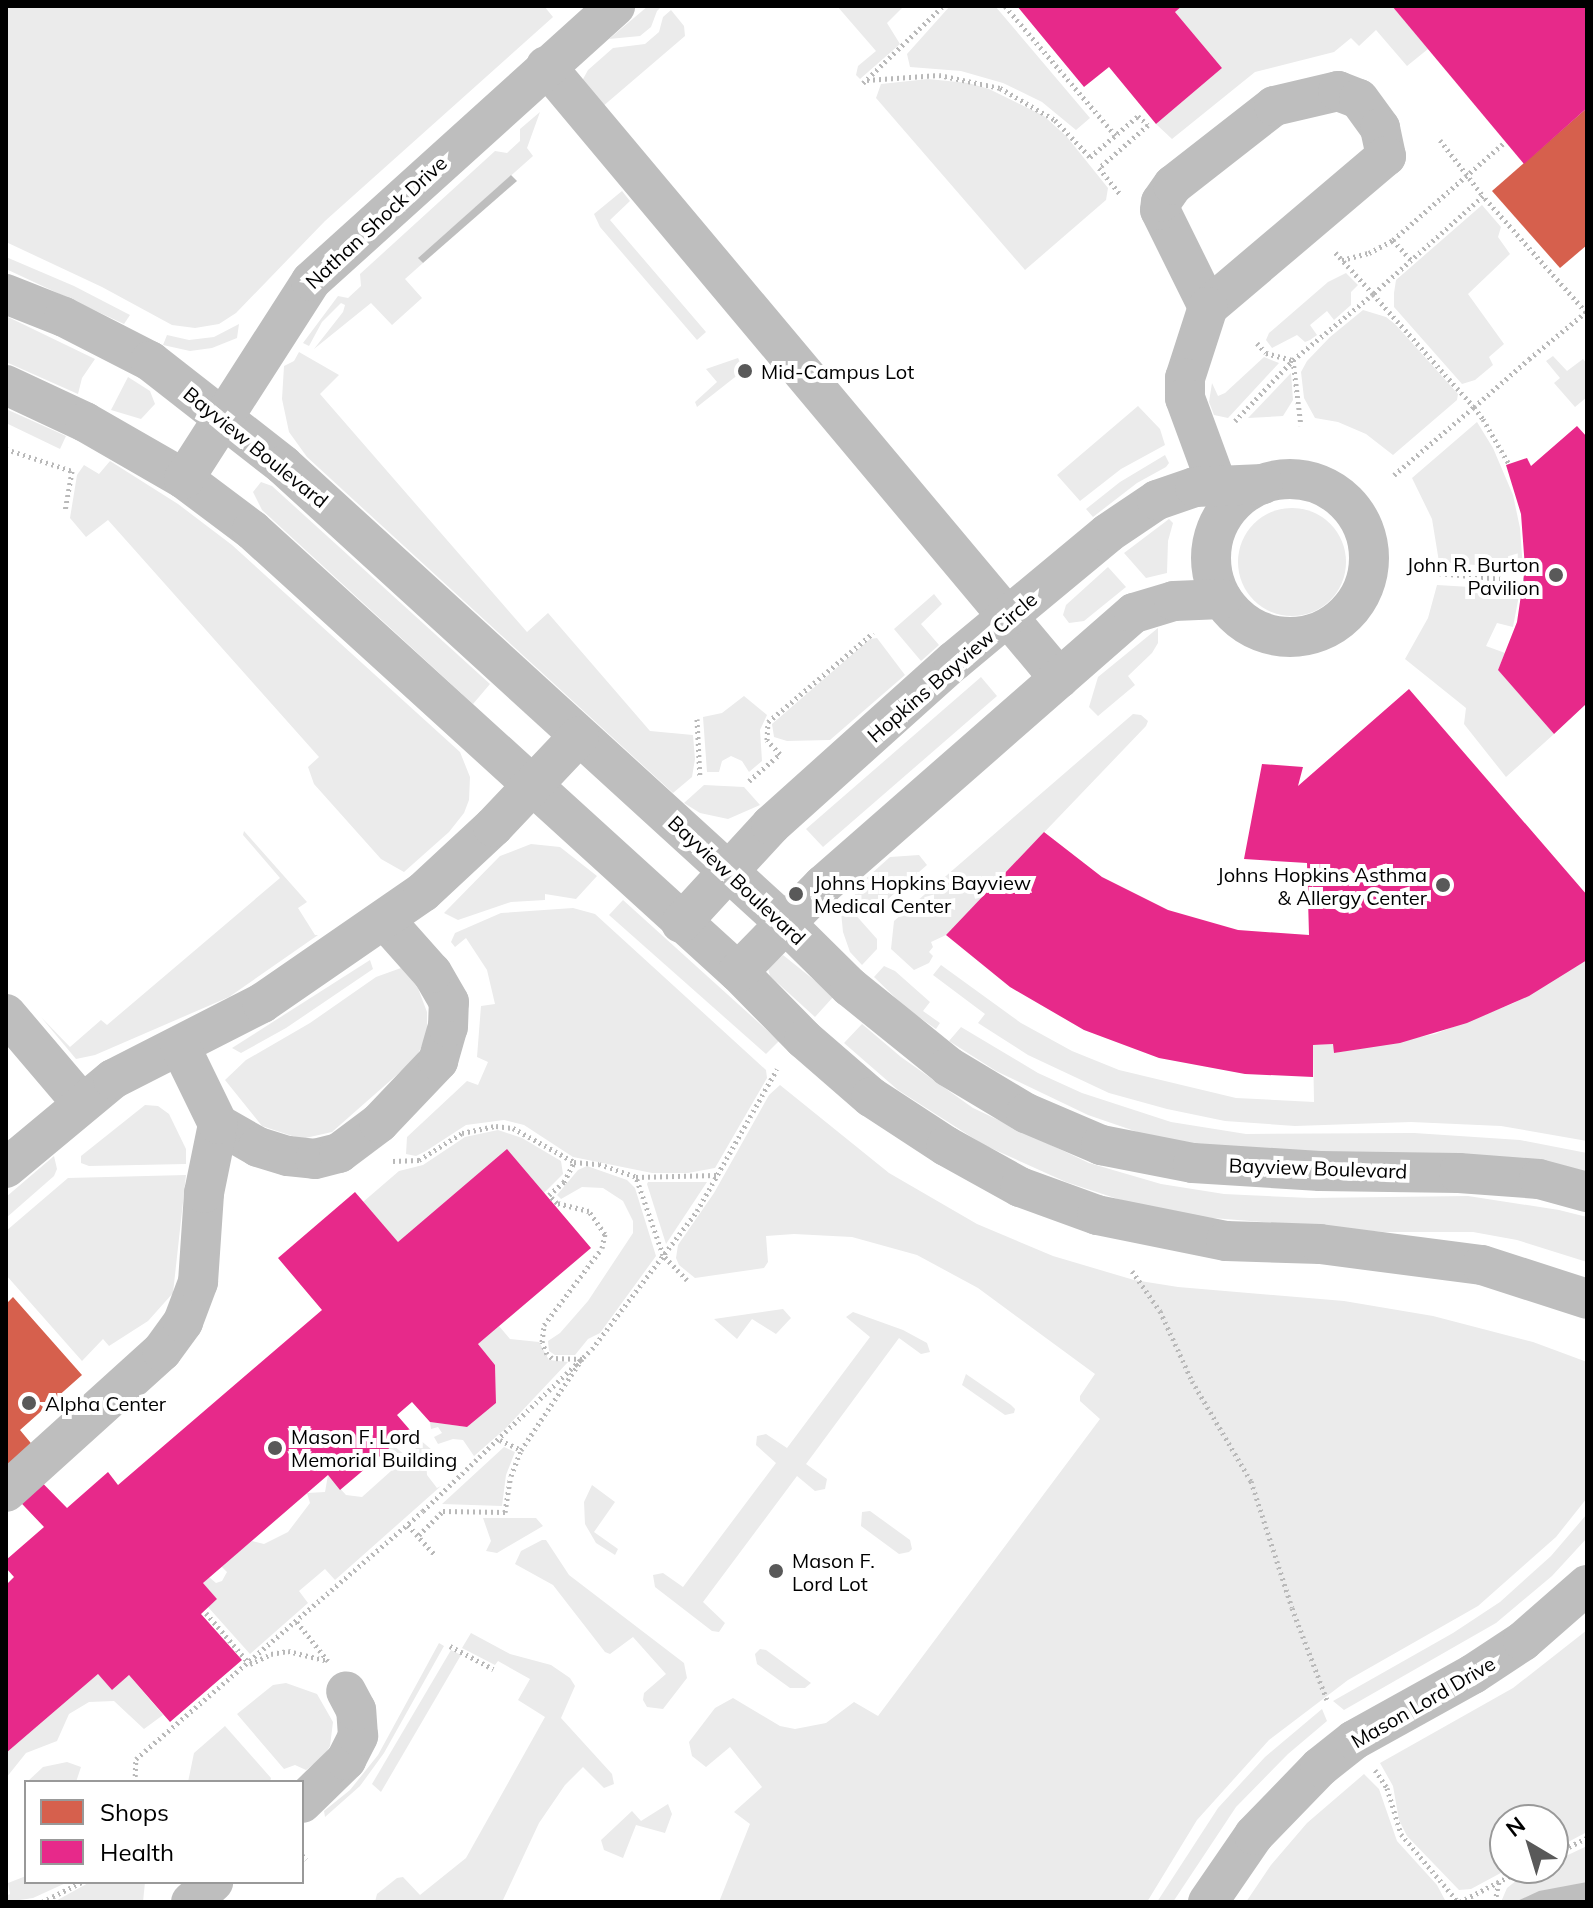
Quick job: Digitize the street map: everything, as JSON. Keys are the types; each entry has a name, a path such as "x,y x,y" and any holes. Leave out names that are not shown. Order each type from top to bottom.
{"street":[{"name":"Nathan Shock Drive","path":"184,479 292,305 311,281 615,6"},
{"path":"546,66 1059,678"},
{"path":"1208,307 1160,210 1161,202 1173,185 1274,106 1338,91 1359,99 1380,128 1386,156 1208,307 1185,378 1185,398 1217,485"},
{"name":"Bayview Boulevard","path":"6,294 64,317 150,361 283,465 785,923 850,987 949,1067 1026,1113 1101,1145 1193,1163 1320,1171 1459,1173 1539,1179 1587,1192"},
{"path":"6,385 85,422 184,479 252,530 531,787 738,972 804,1039 871,1097 946,1146 1020,1187 1097,1215 1210,1238 1320,1244 1468,1262 1587,1299"},
{"name":"Hopkins Bayview Circle","path":"681,923 771,825 1008,617 1108,533 1157,500 1195,487 1263,484 1290,478 1317,483 1341,496 1359,517 1369,543 1369,570 1360,597 1342,618 1319,632 1291,637 1264,633 1240,620 1222,599 1213,578 1211,555 1215,532 1226,511 1242,495 1263,484"},
{"path":"738,972 823,885 1134,613 1174,601 1222,599"},
{"path":"6,1168 81,1102 113,1079 262,1003 385,920 454,866 579,736"},
{"path":"180,1046 218,1124 258,1147 288,1156 315,1159 339,1153 379,1123 438,1061 448,1027 449,1002 432,973 385,920"},
{"path":"6,1014 81,1102"},
{"path":"6,1492 162,1351 183,1322 198,1282 204,1193 218,1124"},
{"name":"Mason Lord Drive","path":"1208,1902 1254,1835 1320,1767 1354,1740 1473,1674 1523,1641 1587,1585"},
{"path":"304,1801 346,1760 358,1736 356,1710 346,1691"},
{"path":"191,1902 211,1884"}],"path":[{"path":"943,6 865,81 939,75 1000,88 1055,120 1120,194"},
{"path":"1005,6 1115,135"},
{"path":"1090,157 1138,116 1148,125 1099,168"},
{"path":"1394,475 1586,313 1466,176 1440,140"},
{"path":"1342,260 1369,253 1393,240 1505,142"},
{"path":"1229,428 1293,360 1483,196"},
{"path":"1393,240 1411,260"},
{"path":"1325,241 1474,407 1509,464"},
{"path":"1257,343 1266,353 1293,360"},
{"path":"1293,360 1301,426"},
{"path":"6,449 72,471"},
{"path":"65,511 72,471 77,463"},
{"path":"1427,572 1524,581"},
{"path":"749,781 780,754 767,740 768,722 873,633"},
{"path":"697,719 700,778"},
{"path":"419,1535 443,1511 505,1512 511,1476 521,1450 582,1359 697,1211 777,1069"},
{"path":"388,1157 394,1162 419,1160 462,1133 496,1126 513,1128 574,1162 599,1164 636,1177 718,1175"},
{"path":"574,1162 564,1182 548,1196 557,1203 589,1211 605,1234 602,1248 544,1325 542,1342 552,1358 582,1359"},
{"path":"636,1177 663,1255 687,1280"},
{"path":"1132,1271 1160,1311 1192,1381 1251,1481 1292,1608 1327,1700"},
{"path":"135,1780 136,1759 408,1525 500,1440 558,1378 582,1359"},
{"path":"500,1440 521,1450"},
{"path":"408,1525 434,1554"},
{"path":"206,1613 249,1663"},
{"path":"242,1668 279,1651 297,1651 328,1661 297,1622"},
{"path":"450,1646 493,1669"},
{"path":"200,1705 205,1711"},
{"path":"1374,1768 1387,1788 1401,1834 1459,1902 1493,1884"},
{"path":"1569,1847 1587,1838"},
{"path":"42,1902 78,1884"}],"shaded area":[{"path":"6,6 544,6 553,17 325,221 236,313 219,324 195,328 172,325 102,287 6,242"},
{"path":"648,6 662,6 651,27 640,36 609,39"},
{"path":"837,6 904,6 887,23 900,44 860,79 856,75 858,66 876,51"},
{"path":"950,6 995,6 1090,118 1076,130 1042,102 1003,83 961,71 910,67 907,54"},
{"path":"1182,6 1392,6 1428,49 1407,66 1376,30 1359,46 1351,38 1334,52 1255,72 1172,139 1156,124 1222,68 1175,12"},
{"path":"671,10 684,26 685,36 595,113 576,92 588,70 613,48 645,44 659,32 663,17"},
{"path":"928,79 968,83 989,89 1044,116 1067,137 1108,188 1106,200 1025,270 876,98 881,84"},
{"path":"540,112 527,148 533,156 419,257 423,263 405,279 422,298 392,325 371,303 314,349 343,312 345,305 341,303 322,322 309,346 303,343 338,296 348,298 361,286 360,274 495,151 507,153 520,141 520,129"},
{"path":"511,175 517,181 423,263 418,258"},
{"path":"622,191 630,201 610,220 706,332 697,340 600,227 594,214"},
{"path":"1482,205 1501,227 1498,237 1510,254 1468,294 1504,344 1489,357 1493,365 1475,380 1462,384 1394,307 1394,293 1396,280"},
{"path":"6,257 74,286 130,315 124,324 6,269"},
{"path":"1346,273 1358,285 1351,292 1351,305 1334,320 1327,311 1310,325 1317,335 1310,340 1305,342 1297,335 1272,348 1266,340 1269,333 1328,282"},
{"path":"1363,310 1386,317 1395,324 1458,394 1457,400 1393,455 1366,434 1338,422 1315,418 1304,398 1301,372 1307,361"},
{"path":"6,316 95,359 82,378 78,394 6,362"},
{"path":"239,324 237,338 212,348 190,351 163,345 167,335 189,340 214,337"},
{"path":"299,352 339,375 320,394 527,632 548,613 650,731 693,735 695,759 692,777 673,793 307,457 289,432 282,399 284,366 294,361"},
{"path":"1553,356 1567,371 1583,359 1587,364 1587,397 1575,407 1554,383 1560,378 1546,361"},
{"path":"1264,357 1279,363 1228,418 1214,415 1209,402 1212,383 1218,396 1225,393"},
{"path":"738,358 744,370 697,407 695,402 717,382 706,369"},
{"path":"1291,373 1293,400 1283,416 1248,418"},
{"path":"128,377 150,391 155,404 141,419 111,410"},
{"path":"1138,406 1160,429 1165,445 1121,469 1080,501 1057,475"},
{"path":"6,409 66,436 60,449 6,423"},
{"path":"1477,422 1493,448 1513,495 1520,528 1523,569 1439,562 1432,519 1412,478"},
{"path":"1165,455 1169,463 1166,467 1137,483 1093,517 1086,509 1120,482"},
{"path":"110,461 178,504 232,545 460,752 470,777 469,800 464,813 449,832 404,872 381,859 314,784 308,767 319,757 108,520 86,537 70,518 77,475 84,465 99,474"},
{"path":"261,482 272,486 490,684 473,704 262,510 253,492"},
{"path":"1292,508 1313,512 1330,524 1342,541 1346,562 1342,583 1330,600 1313,612 1292,616 1271,612 1254,600 1242,583 1238,562 1242,541 1254,524 1271,512"},
{"path":"1169,519 1173,523 1168,541 1167,573 1146,578 1124,553"},
{"path":"1108,567 1126,587 1084,621 1069,623 1063,615 1066,605"},
{"path":"1437,585 1520,590 1513,627 1497,623 1486,646 1505,653 1498,670 1554,734 1506,777 1464,724 1466,708 1405,659 1428,618"},
{"path":"934,594 942,604 921,624 939,645 921,661 894,629"},
{"path":"1158,628 1158,643 1152,653 1128,676 1135,685 1098,716 1089,707 1098,677"},
{"path":"877,638 905,675 830,740 787,741 774,737 772,724 870,639"},
{"path":"981,677 997,696 823,847 806,829"},
{"path":"744,696 767,715 760,730 762,761 749,772 742,761 731,756 722,761 719,772 707,772 703,717 722,713"},
{"path":"1133,714 1141,715 1148,721 1146,726 946,935 931,942 933,947 929,952 933,956 929,963 914,970 891,949 894,921"},
{"path":"704,785 744,787 760,805 728,819 700,813 684,803"},
{"path":"244,831 307,902 298,908 315,935 318,935 229,997 95,1055 76,1059 41,1017 70,1047 101,1020 107,1025 280,878 243,835"},
{"path":"531,844 560,847 597,876 576,899 545,894 545,900 511,902 458,920 444,913 500,856"},
{"path":"919,855 927,865 880,906 864,905 852,891 890,857"},
{"path":"623,900 779,1041 766,1054 609,915"},
{"path":"845,903 877,939 877,949 862,965 850,952 843,932 841,912"},
{"path":"573,908 595,914 766,1070 767,1078 715,1168 688,1173 652,1173 573,1157 524,1125 504,1120 466,1125 416,1156 406,1154 407,1137 467,1081 478,1085 488,1062 477,1057 481,1006 495,1004 487,970 466,938 455,947 451,942 455,933 501,913"},
{"path":"783,955 834,996 815,1017 770,976 768,968"},
{"path":"370,960 373,969 286,1028 241,1053 232,1048"},
{"path":"1587,960 1587,1141 1501,1126 1411,1122 1295,1126 1225,1121 1167,1109 1109,1093 1028,1055 978,1023 985,1014 933,975 941,965 1021,1023 1072,1051 1119,1070 1236,1098 1314,1102 1313,1045 1333,1044 1335,1053 1435,1034 1514,1003"},
{"path":"884,966 895,971 930,1002 923,1011 940,1023 936,1029 906,1008 874,977"},
{"path":"401,968 416,983 427,1012 427,1035 416,1058 332,1132 301,1139 262,1126 225,1080 246,1060 310,1023 376,977"},
{"path":"862,1024 901,1057 973,1108 1089,1163 1161,1184 1224,1194 1310,1198 1468,1196 1559,1210 1587,1217 1587,1262 1517,1240 1473,1232 1384,1232 1200,1217 1124,1201 1066,1182 984,1145 898,1090 844,1043"},
{"path":"961,1027 1038,1073 1082,1093 1171,1122 1246,1134 1414,1133 1520,1140 1587,1153 1587,1172 1465,1154 1271,1154 1155,1138 1088,1115 996,1071 949,1041"},
{"path":"780,1085 889,1173 977,1224 1053,1256 1134,1280 1178,1287 1344,1301 1433,1316 1533,1342 1587,1362 1587,1498 1556,1537 1478,1606 1348,1680 1269,1740 1197,1820 1147,1902 719,1902 750,1824 734,1812 762,1787 730,1747 706,1767 692,1756 689,1742 715,1708 733,1698 780,1726 795,1729 826,1723 854,1702 878,1716 1100,1419 1080,1401 1080,1396 1095,1374 978,1288 917,1255 852,1237 794,1234 766,1236 768,1262 764,1268 695,1278 679,1265 676,1258 678,1245 714,1193 769,1095"},
{"path":"145,1105 158,1106 169,1114 186,1149 186,1164 89,1166 81,1163 81,1156"},
{"path":"498,1130 522,1138 561,1161 563,1174 544,1193 398,1242 363,1202 399,1171 423,1165 465,1137"},
{"path":"54,1156 57,1169 54,1176 6,1218 6,1197"},
{"path":"587,1166 627,1180 635,1188 656,1256 600,1333 588,1339 575,1355 555,1355 549,1351 548,1341 560,1333 588,1301 633,1233 633,1221 623,1201 603,1188 582,1187 561,1199 557,1195 578,1170"},
{"path":"186,1175 173,1293 148,1321 109,1346 103,1339 82,1361 6,1275 6,1231 68,1178"},
{"path":"707,1182 666,1244 647,1184"},
{"path":"783,1309 791,1318 776,1334 752,1319 737,1339 714,1319"},
{"path":"853,1312 903,1330 927,1343 930,1352 921,1354 899,1338 806,1464 827,1479 825,1489 815,1491 797,1476 703,1602 725,1623 719,1632 712,1631 655,1587 653,1575 663,1573 683,1587 776,1463 756,1445 757,1436 766,1434 787,1448 870,1337 846,1317"},
{"path":"499,1326 510,1339 539,1342 549,1360 568,1362 506,1428 474,1456 463,1440 453,1439 438,1444 434,1437 442,1433 438,1427 431,1429 430,1422 467,1427 496,1403 495,1365 478,1344"},
{"path":"966,1374 1011,1405 1014,1413 1005,1415 962,1385"},
{"path":"419,1439 432,1450 426,1460 427,1475 437,1488 441,1486 335,1580 325,1569 299,1591 308,1603 250,1654 208,1607 217,1599 203,1583 209,1577 216,1583 222,1581 227,1572 221,1566 252,1541 264,1544 288,1532 310,1503 307,1493 325,1492 328,1475 346,1495 362,1497 391,1471 392,1460 386,1451 393,1445 406,1456 414,1453"},
{"path":"504,1447 515,1452 506,1475 502,1506 442,1504"},
{"path":"592,1485 615,1502 594,1532 618,1549 615,1555 596,1543 585,1524 584,1502"},
{"path":"870,1511 910,1540 912,1549 899,1554 861,1526 862,1512"},
{"path":"1587,1514 1587,1538 1552,1576 1496,1623 1344,1710 1333,1701 1453,1633 1500,1602 1551,1556"},
{"path":"483,1518 536,1518 543,1526 497,1553 486,1551 491,1541"},
{"path":"546,1540 569,1575 684,1663 687,1678 663,1709 647,1707 643,1700 644,1693 666,1674 633,1637 610,1654 605,1652 553,1585 515,1564 521,1551"},
{"path":"1587,1630 1587,1832 1569,1842 1569,1804 1489,1804 1489,1879 1471,1889 1459,1890 1407,1836 1399,1820 1393,1786 1380,1763 1513,1688"},
{"path":"471,1633 510,1654 551,1665 570,1678 575,1686 561,1718 612,1774 614,1784 604,1788 583,1767 565,1785 539,1823 502,1902 375,1902 377,1894 397,1878 403,1877 420,1895 466,1858 545,1717 518,1700 530,1679 498,1661 495,1665 462,1648"},
{"path":"439,1643 444,1646 384,1753 360,1786 325,1817 324,1811 350,1790 378,1755"},
{"path":"760,1649 766,1650 811,1683 805,1688 790,1688 757,1664 755,1654"},
{"path":"451,1650 461,1655 381,1792 372,1784"},
{"path":"98,1674 112,1690 129,1675 163,1715 144,1729 114,1701 89,1702 69,1714 57,1741 26,1753 6,1778 6,1753"},
{"path":"286,1683 317,1694 333,1722 330,1746 324,1756 306,1770 295,1765 284,1769 237,1714 273,1685"},
{"path":"1322,1709 1327,1721 1288,1754 1236,1807 1173,1902 1157,1902 1218,1808 1265,1757"},
{"path":"225,1726 270,1780 188,1780 194,1753"},
{"path":"67,1762 81,1767 77,1780 29,1780 43,1767"},
{"path":"1364,1774 1379,1789 1397,1841 1437,1885 1446,1902 1246,1902 1271,1865 1307,1823"},
{"path":"668,1804 672,1814 665,1833 636,1825 623,1858 604,1850 601,1840 632,1811 641,1821"},
{"path":"1587,1846 1587,1882 1515,1902 1501,1902 1512,1884 1569,1884 1569,1854"},
{"path":"24,1877 24,1884 64,1884 33,1898 6,1902 6,1896 10,1894 8,1883"},
{"path":"1587,1882 1587,1902 1515,1902 1539,1891"},
{"path":"86,1884 145,1884 143,1902 54,1902"}],"building: Shops":[{"path":"1587,108 1587,245 1560,268 1492,191"},
{"name":"Alpha Center","path":"13,1297 82,1375 20,1430 35,1448 6,1473 6,1304"}],"building: Health":[{"path":"1017,6 1182,6 1175,12 1222,68 1156,124 1109,67 1084,87"},
{"path":"1392,6 1587,6 1587,108 1524,164"},
{"name":"John R. Burton Pavilion","path":"1577,426 1587,437 1587,708 1585,705 1554,734 1498,670 1517,622 1525,568 1521,514 1506,465 1527,458 1531,466"},
{"name":"Johns Hopkins Asthma & Allergy Center","path":"1409,689 1587,895 1587,960 1529,996 1467,1023 1400,1043 1334,1053 1333,1044 1313,1045 1313,1077 1245,1074 1159,1058 1084,1030 1010,987 946,935 1044,832 1102,877 1168,910 1238,930 1309,935 1307,863 1244,859 1262,764 1303,767 1298,786"},
{"name":"Mason F. Lord Memorial Building","path":"507,1149 591,1248 478,1344 495,1365 496,1403 467,1427 430,1422 412,1402 397,1415 410,1430 386,1451 340,1490 328,1475 203,1583 217,1599 201,1614 242,1660 170,1722 129,1675 112,1690 98,1674 6,1753 6,1585 14,1577 6,1568 6,1560 44,1527 6,1487 20,1460 67,1508 108,1472 118,1485 322,1310 278,1258 355,1192 398,1242"}],"place":[{"name":"Mid-Campus Lot","path":"745,371"},
{"name":"John R. Burton Pavilion","path":"1556,575"},
{"name":"Johns Hopkins Asthma & Allergy Center","path":"1443,885"},
{"name":"Johns Hopkins Bayview Medical Center","path":"796,894"},
{"name":"Alpha Center","path":"29,1403"},
{"name":"Mason F. Lord Memorial Building","path":"275,1448"},
{"name":"Mason F. Lord Lot","path":"776,1571"}]}
